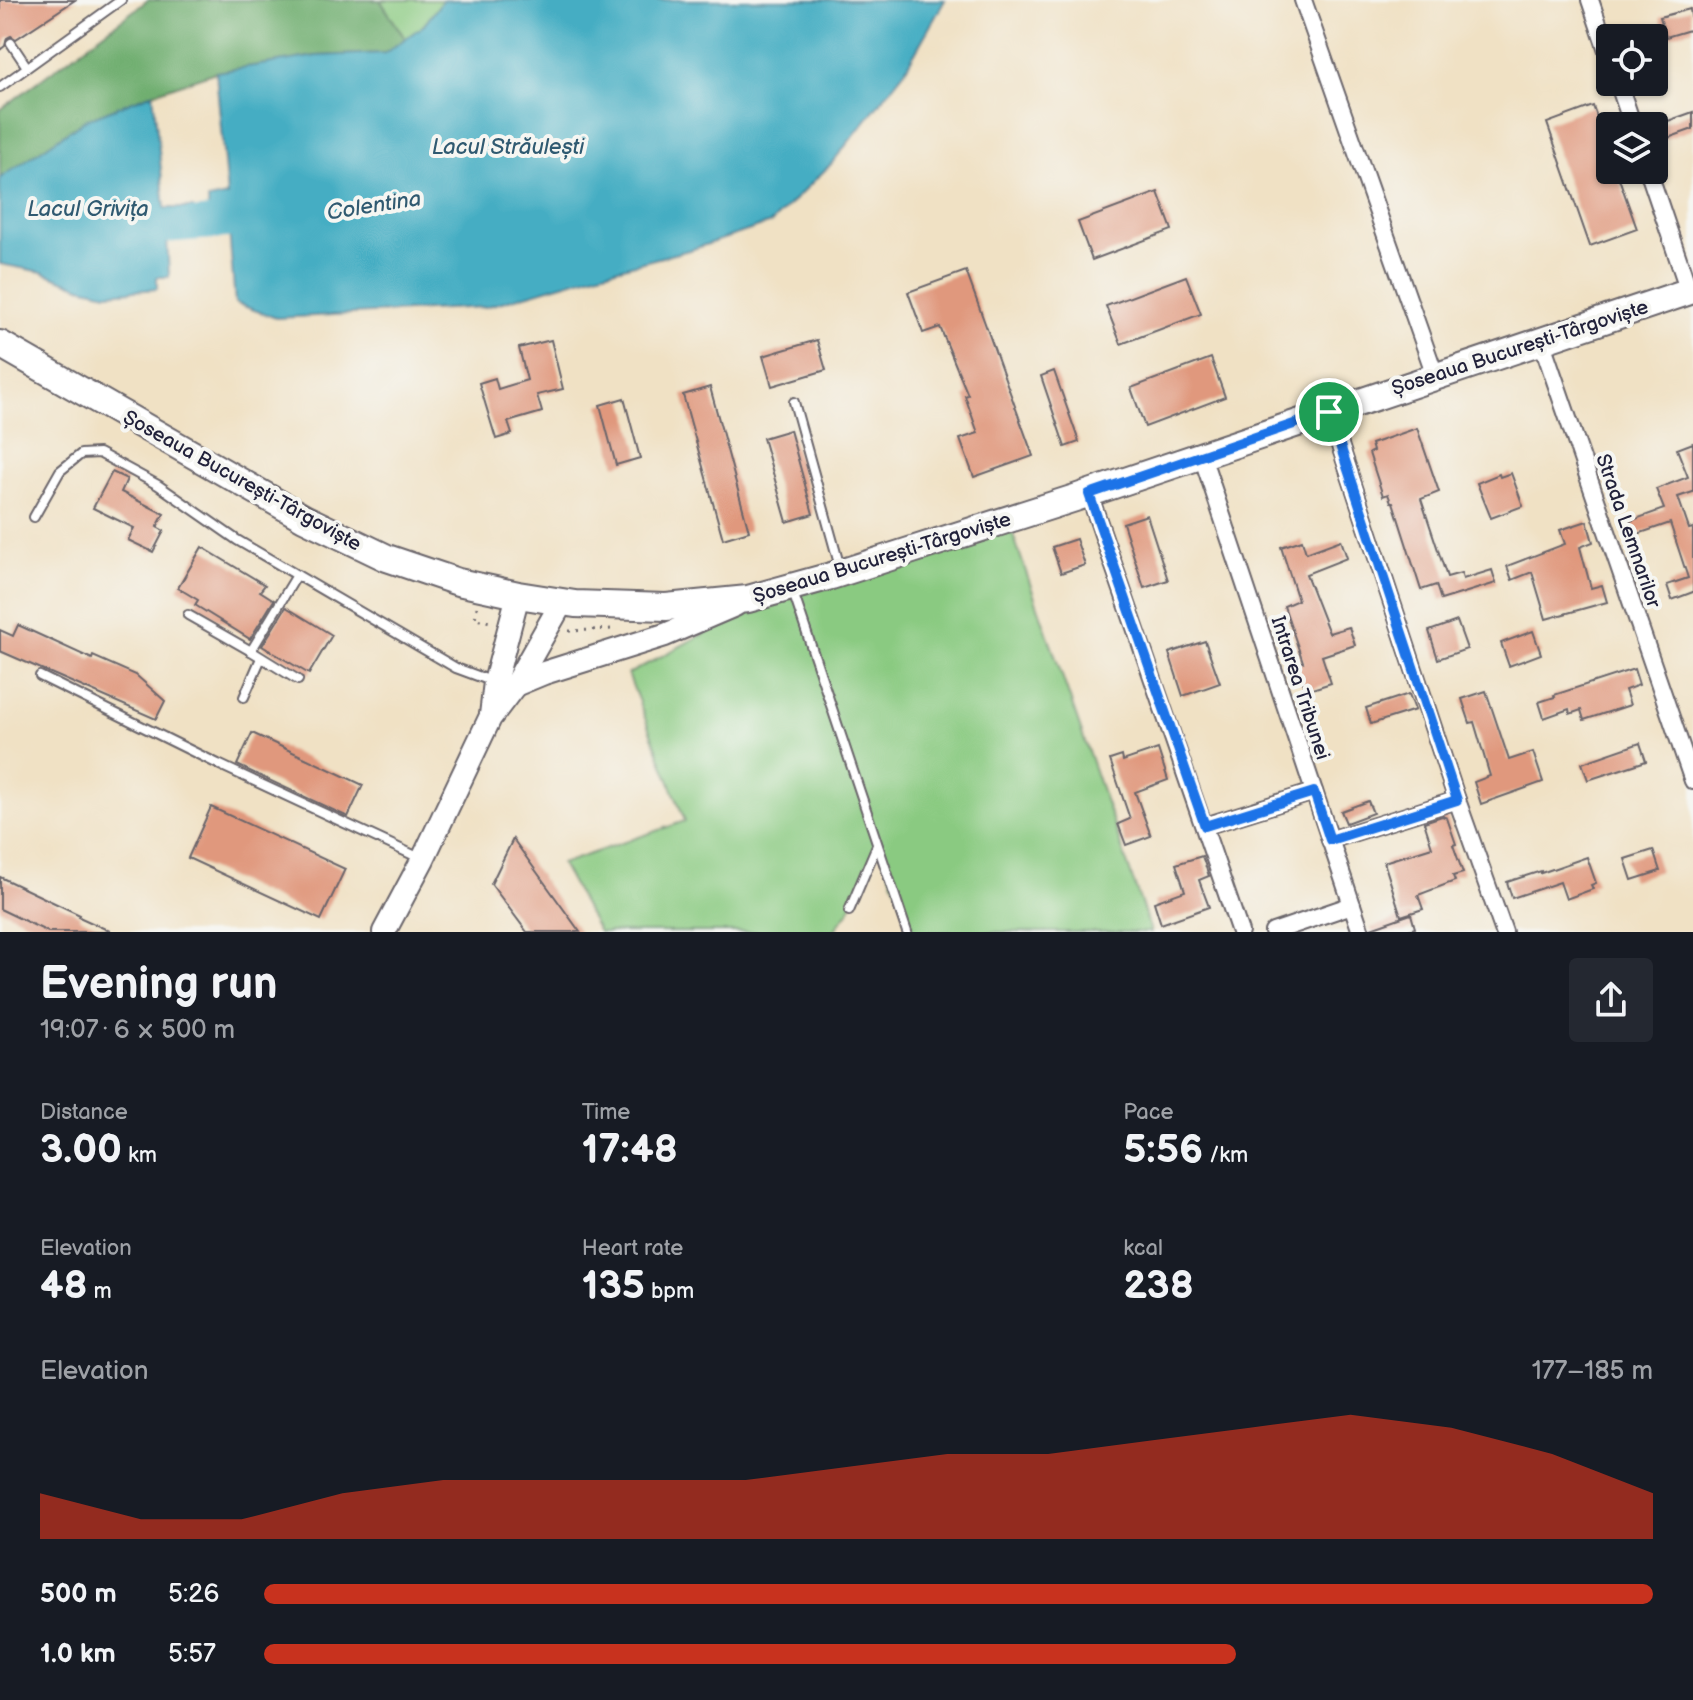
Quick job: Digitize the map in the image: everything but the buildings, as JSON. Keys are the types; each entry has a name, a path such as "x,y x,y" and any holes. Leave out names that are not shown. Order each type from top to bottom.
{"main road":[{"name":"Șoseaua București-Târgoviște","path":"0,344 346,540 413,567 481,587 562,602 635,608 704,605 748,599 842,573 1089,494 1691,291"},
{"path":"505,684 510,625 518,595"},
{"path":"505,684 643,643 748,599"},
{"path":"384,932 423,859 505,684 545,631 562,602"}],"street":[{"path":"1303,0 1435,375"},
{"path":"1590,0 1598,24"},
{"path":"1653,184 1691,291"},
{"name":"Strada Lemnarilor","path":"1541,340 1693,781"},
{"path":"1329,412 1457,800 1504,932"},
{"name":"Intrarea Tribunei","path":"1202,456 1361,932"},
{"path":"1089,494 1240,932"},
{"path":"1205,826 1314,792"},
{"path":"1330,840 1457,800"},
{"path":"1273,932 1352,905"}],"lane":[{"path":"0,87 121,0"},
{"path":"11,43 27,67"},
{"path":"794,402 842,573"},
{"path":"34,517 60,471 81,454 99,453 158,485 237,540 456,668 505,684"},
{"path":"251,651 297,575"},
{"path":"792,587 907,932"},
{"path":"188,615 298,680"},
{"path":"244,697 261,658"},
{"path":"40,676 231,770 423,859"},
{"path":"849,911 878,844"}],"path":[{"path":"481,587 475,619 510,625"},
{"path":"545,631 623,628 643,643"}],"green space":[{"path":"148,0 380,0 406,40 385,53 316,56 216,72 153,93 85,121 0,178 0,110"},
{"path":"380,0 443,0 424,25 406,40"},
{"path":"1008,520 1151,932 914,932 878,845 849,911 833,932 599,932 561,864 685,821 628,674 792,587"}],"water":[{"name":"Lacul Străulești","path":"443,0 945,0 904,72 831,164 771,223 693,249 485,307 276,318 235,303 229,230 209,230 208,200 227,196 216,72 316,56 385,53 424,25"},
{"name":"Lacul Grivița","path":"153,93 165,208 193,208 195,237 167,238 169,277 157,277 157,289 107,293 42,272 0,264 0,178 85,120"}],"waterway":[{"name":"Colentina","path":"150,228 252,220"}],"route":[{"path":"1329,412 1457,800 1330,840 1314,792 1205,826 1089,494 1329,412"}]}
